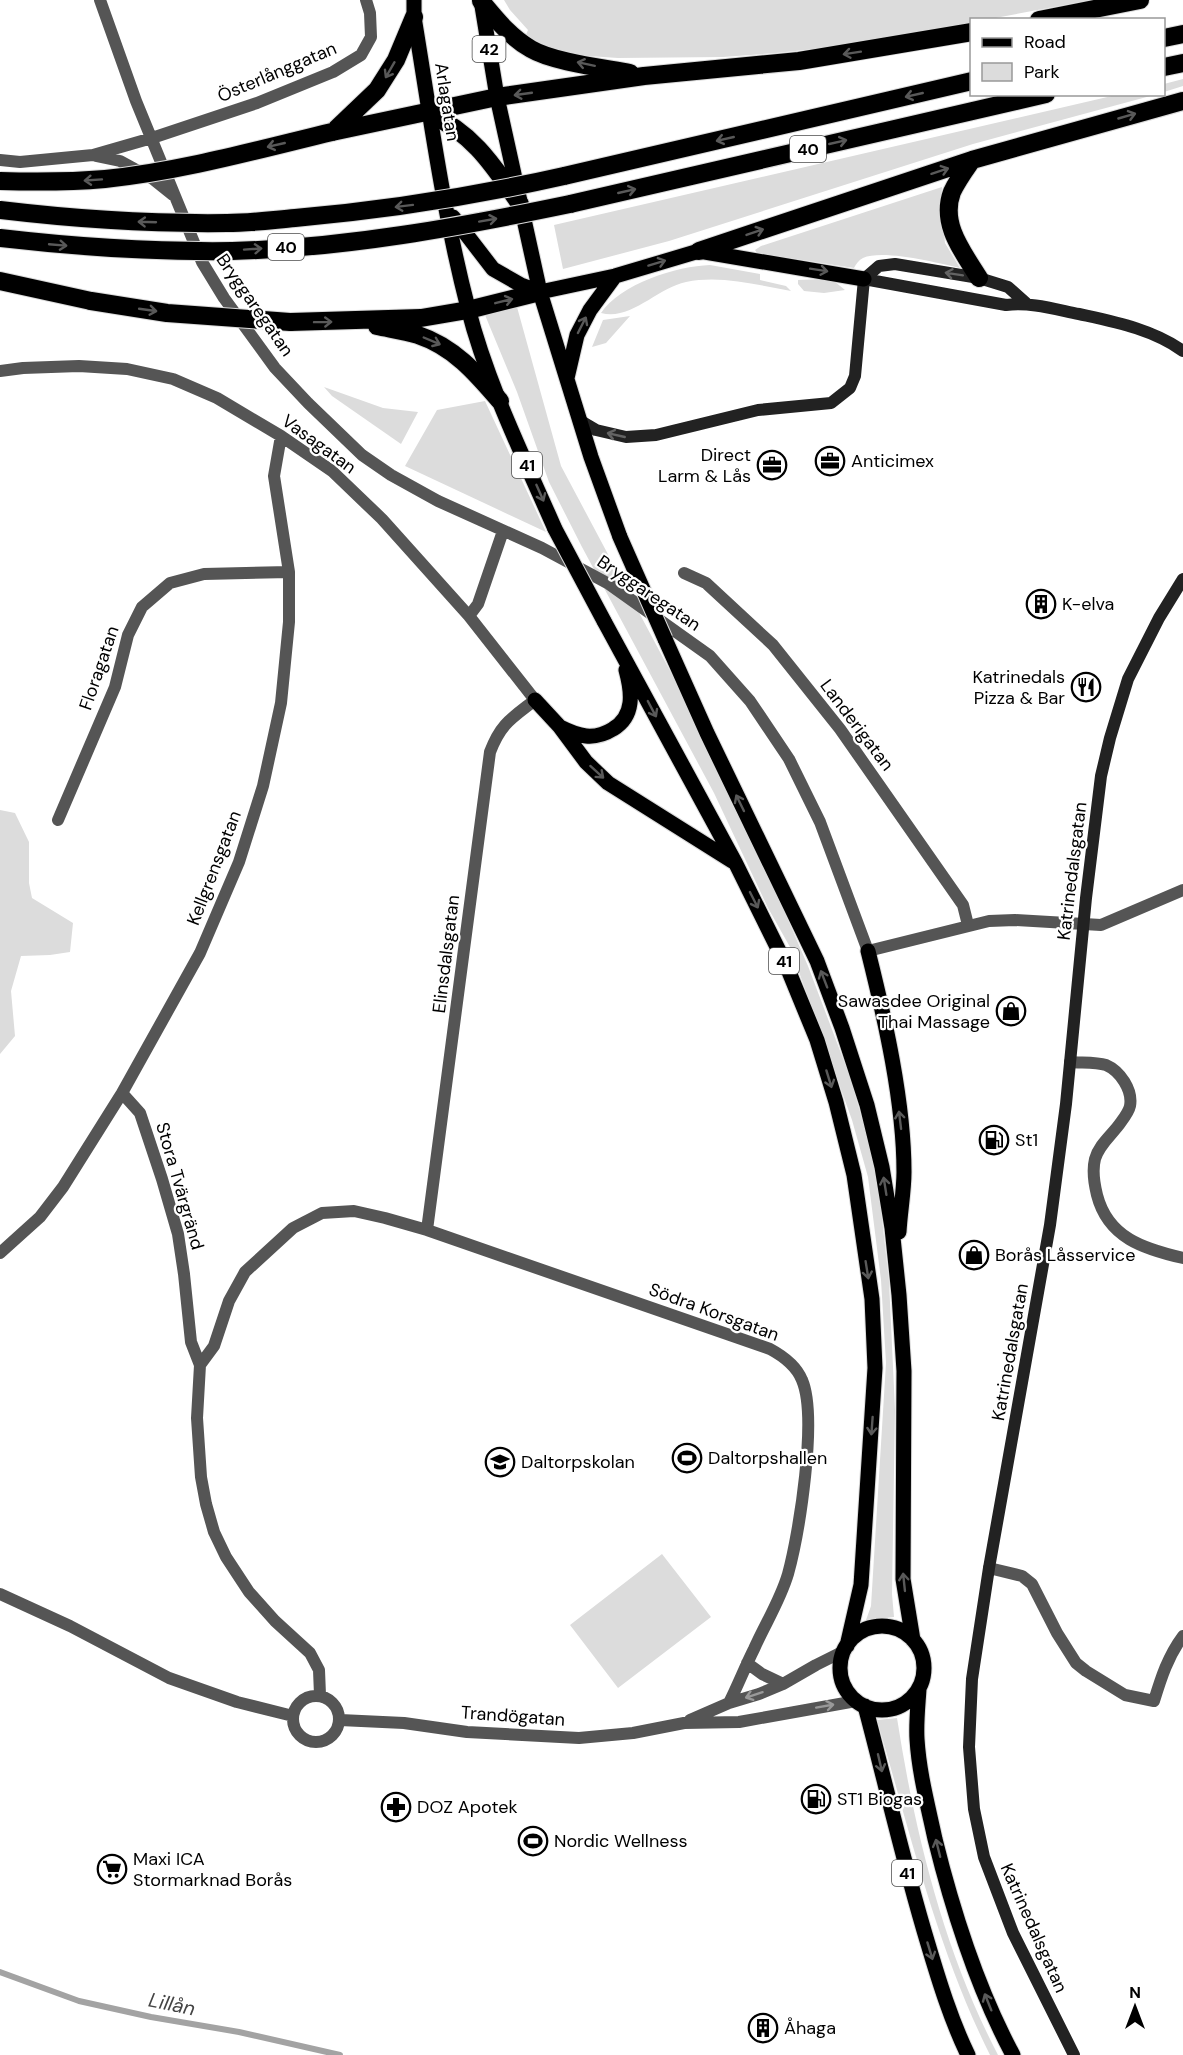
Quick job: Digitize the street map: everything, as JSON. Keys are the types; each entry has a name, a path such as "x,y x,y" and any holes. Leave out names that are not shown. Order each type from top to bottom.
{"highway":[{"path":"1049,18 1140,0"},
{"path":"481,1 505,29 533,51 551,58 644,76"},
{"path":"332,132 377,90 396,60 414,8"},
{"path":"0,181 53,182 151,173 497,97 644,76 799,61 970,32"},
{"path":"1165,38 1183,34"},
{"path":"1165,67 1183,63"},
{"name":"40","path":"0,210 58,217 229,223 327,215 417,204 495,191 564,176 970,81"},
{"name":"40","path":"0,238 56,245 233,250 329,244 419,232 570,204 1037,96"},
{"path":"699,250 972,160 1183,101"},
{"path":"428,113 449,122 480,149 520,204"},
{"path":"972,160 952,193 949,221 960,248 979,278"},
{"path":"0,281 91,302 167,313 290,322 421,318 468,310 540,292"},
{"path":"355,321 418,335 441,345 472,369 500,401"}],"main road":[{"name":"42","path":"481,1 497,97"},
{"name":"Arlagatan","path":"414,8 428,113 447,209"},
{"name":"41","path":"497,97 540,292 579,420 620,537 706,733 817,961 867,1105 882,1167 896,1262 904,1371 903,1579 913,1640 924,1663 924,1676 919,1689 917,1737 919,1758 940,1857 972,1962 1002,2035 1013,2055"},
{"name":"41","path":"447,209 468,310 500,401 555,529 735,862 787,967 817,1040 837,1102 854,1175 872,1299 875,1368 861,1585 841,1674 846,1688 860,1703 937,1973 968,2055"},
{"path":"447,209 493,269 513,281 540,292 615,276 699,250 864,279"},
{"path":"567,381 577,334 590,310 615,276"},
{"path":"560,727 585,736 597,736 609,732 626,719 631,707 631,694 621,652"},
{"path":"535,700 560,727 586,762 608,783 735,862"},
{"path":"868,951 883,1017 901,1125 904,1173 896,1262"},
{"path":"845,1649 860,1633 878,1626 897,1629 913,1640"},
{"path":"860,1703 883,1710 895,1708 906,1702 919,1689"}],"street":[{"name":"Bryggaregatan","path":"100,0 202,262 224,298 275,368 362,454 391,475 438,501 542,548 609,584 710,656 750,701 789,759 820,822 868,951"},
{"name":"Österlånggatan","path":"93,155 257,103 333,72 361,55 371,37 370,13 366,0"},
{"path":"0,160 20,162 93,155 120,161 153,179 174,195"},
{"path":"579,420 596,430 626,437 656,435 758,410 831,403 850,388 856,370 864,279 879,266 896,264 979,278 1008,287 1026,303"},
{"path":"864,279 1006,305 1026,303 1132,326 1170,342 1183,351"},
{"name":"Vasagatan","path":"0,371 78,366 127,369 173,379 217,398 281,436 332,471 382,519 469,616 535,700"},
{"name":"Kellgrensgatan","path":"0,1254 40,1217 63,1187 122,1093 200,953 239,862 263,786 281,703 289,622 289,572 274,477 281,436"},
{"path":"469,616 478,604 503,531"},
{"name":"Floragatan","path":"58,820 115,687 128,635 142,607 170,583 204,574 289,572"},
{"name":"Landerigatan","path":"684,573 705,584 773,645 840,729 963,905 968,925"},
{"name":"Katrinedalsgatan","path":"1074,2055 1013,1933 984,1857 974,1809 969,1747 972,1679 989,1568 1050,1225 1101,776 1128,679 1159,618 1183,579"},
{"name":"Elinsdalsgatan","path":"427,1230 490,752 496,735 510,718 535,700"},
{"path":"868,951 968,925 1015,920 1101,925 1183,890"},
{"path":"1070,1062 1105,1065 1118,1072 1128,1088 1130,1106 1121,1123 1106,1139 1095,1158 1093,1179 1098,1201 1111,1227 1137,1245 1183,1258"},
{"name":"Stora Tvärgränd","path":"122,1093 140,1113 178,1234 191,1342 200,1365 197,1418 201,1477 214,1532 225,1557 249,1592 275,1621 310,1653 319,1670 320,1695"},
{"name":"Stora Tvärgränd","path":"200,1365 214,1346 229,1301 245,1272 293,1228 322,1213 354,1211 427,1230"},
{"name":"Södra Korsgatan","path":"427,1230 770,1349 785,1358 803,1380 807,1403 805,1473 799,1521 788,1575 774,1610 729,1703"},
{"path":"989,1568 1022,1576 1032,1584 1057,1633 1076,1663 1100,1682 1125,1695 1154,1701 1161,1675 1174,1648 1183,1636"},
{"path":"0,1594 70,1626 169,1678 237,1702 293,1716"},
{"name":"Trandögatan","path":"684,1723 729,1703 783,1684 845,1649"},
{"path":"747,1663 762,1674 783,1684"},
{"path":"320,1695 335,1705 340,1720 332,1737 325,1741 312,1742 297,1733 293,1716 301,1701 320,1695"},
{"name":"Trandögatan","path":"340,1720 404,1724 467,1732 579,1738 624,1734 684,1723 739,1722 860,1703"}],"green space":[{"path":"504,0 1091,0 995,18 970,18 970,23 853,45 723,57 618,58 574,55 555,51 525,37 528,30"},
{"path":"1183,79 1183,86 1165,92 1165,84"},
{"path":"1112,96 1150,96 973,144 669,241 563,269 554,225"},
{"path":"942,187 941,206 945,243 960,268 884,255 863,258 854,268 757,253 755,250 761,246"},
{"path":"710,265 760,274 760,280 786,286 791,291 739,282 699,280 675,285 623,312 601,313 621,293 650,278 682,269"},
{"path":"798,280 834,281 845,290 824,293 804,291 798,284"},
{"path":"517,307 561,466 701,729 748,827 808,966 850,1077 871,1150 880,1201 889,1281 895,1410 892,1594 894,1617 866,1620 871,1606 886,1363 881,1280 868,1177 852,1120 790,947 768,908 714,793 549,482 517,392 485,315"},
{"path":"630,316 606,343 592,347 603,320"},
{"path":"324,387 383,408 418,412 401,444 332,396"},
{"path":"485,401 546,532 405,466 437,410"},
{"path":"0,810 15,813 29,842 29,883 32,898 73,923 70,952 21,956 11,991 15,1036 0,1054"},
{"path":"662,1554 711,1617 618,1688 570,1625"},
{"path":"897,1718 913,1805 934,1891 962,1975 998,2055 990,2055 971,2015 926,1890 877,1720"}],"waterway":[{"name":"Lillån","path":"0,1972 79,2001 151,2017 239,2032 340,2055"}],"place":[{"name":"Anticimex","path":"830,461"},
{"name":"Direct Larm & Lås","path":"772,465"},
{"name":"K-elva","path":"1041,604"},
{"name":"Katrinedals Pizza & Bar","path":"1086,687"},
{"name":"Sawasdee Original Thai Massage","path":"1011,1011"},
{"name":"St1","path":"994,1140"},
{"name":"Borås Låsservice","path":"974,1255"},
{"name":"Daltorpshallen","path":"687,1458"},
{"name":"Daltorpskolan","path":"500,1462"},
{"name":"ST1 Biogas","path":"816,1799"},
{"name":"DOZ Apotek","path":"396,1807"},
{"name":"Nordic Wellness","path":"533,1841"},
{"name":"Maxi ICA Stormarknad Borås","path":"112,1869"},
{"name":"Åhaga","path":"763,2028"}]}
